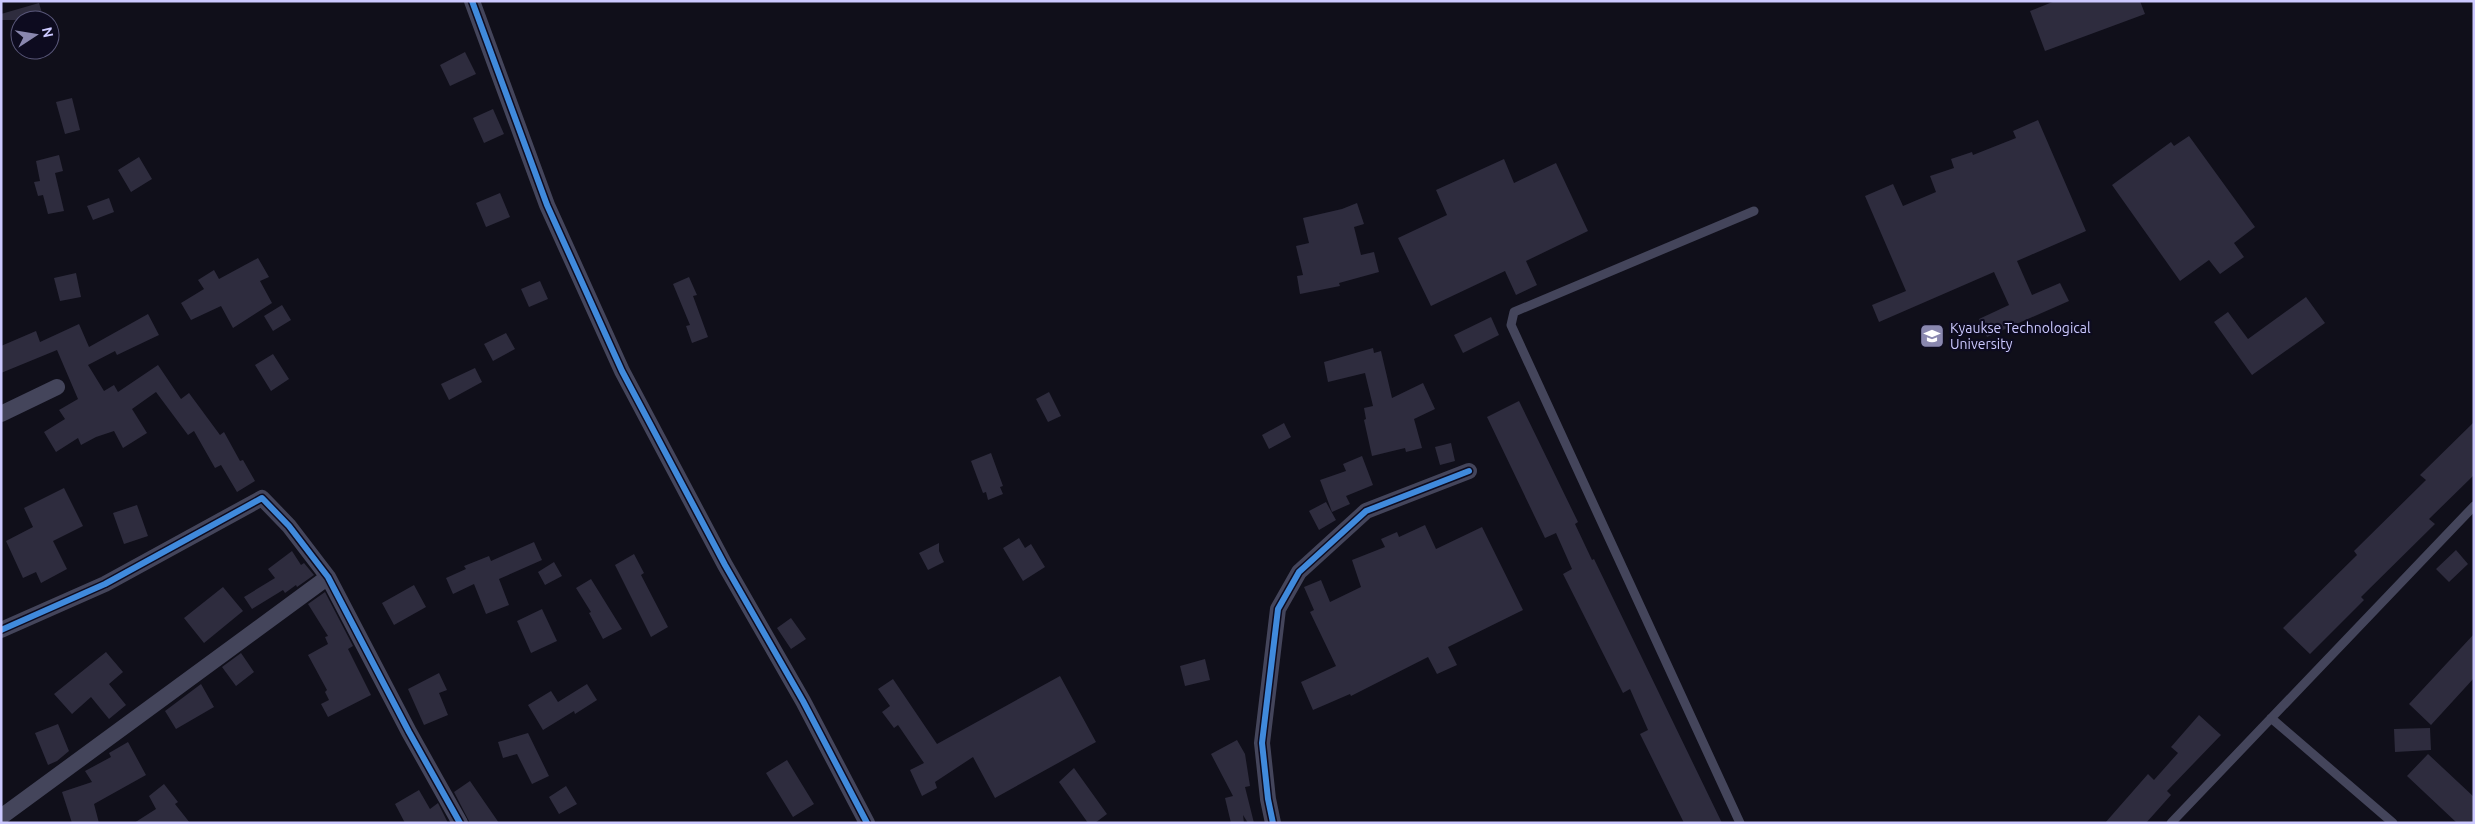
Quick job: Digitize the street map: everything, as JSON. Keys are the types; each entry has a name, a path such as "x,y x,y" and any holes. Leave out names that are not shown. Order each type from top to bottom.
{"street":[{"path":"472,1 547,205 622,371 725,565 803,701 867,823"},
{"path":"1,414 57,387"},
{"path":"1273,823 1268,799 1262,743 1278,608 1299,572 1366,511 1469,471"},
{"path":"1,630 105,584 262,498 289,526 328,577 409,732 460,823"},
{"path":"1,818 328,577"}],"lane":[{"path":"1740,823 1511,325 1514,312 1754,211"},
{"path":"2171,823 2474,506"},
{"path":"2271,718 2393,823"}],"building":[{"path":"2055,1 2140,1 2145,14 2045,51 2030,11"},
{"path":"39,3 41,10 15,10"},
{"path":"10,11 10,20 1,20 1,14"},
{"path":"465,52 476,74 450,86 440,65"},
{"path":"72,98 80,130 65,134 56,102"},
{"path":"493,109 504,134 484,143 473,118"},
{"path":"2038,120 2086,231 2017,261 2032,295 2060,283 2069,301 1987,337 1979,319 2009,305 1994,272 1879,322 1872,305 1906,291 1865,196 1893,184 1903,206 1936,192 1930,176 1954,168 1951,159 1972,152 1973,155 2016,138 2013,131"},
{"path":"2189,136 2255,227 2234,243 2244,257 2220,274 2209,260 2180,281 2112,185 2171,142 2174,146"},
{"path":"59,155 63,171 55,173 64,211 48,214 43,195 38,196 34,182 40,181 36,161"},
{"path":"139,157 152,179 131,192 118,170"},
{"path":"1504,159 1514,183 1556,163 1588,231 1526,261 1537,285 1516,295 1505,271 1431,306 1398,238 1447,215 1436,190"},
{"path":"500,193 510,217 486,227 476,203"},
{"path":"109,198 114,212 93,220 87,206"},
{"path":"1357,203 1364,224 1354,227 1361,255 1374,252 1379,272 1339,283 1340,286 1300,294 1297,276 1303,275 1296,246 1309,243 1303,218 1342,209"},
{"path":"258,258 269,277 260,281 272,303 233,328 221,306 191,320 181,303 204,289 198,280 214,270 219,279"},
{"path":"76,273 81,297 60,301 54,278"},
{"path":"689,277 697,295 693,296 708,337 692,343 686,326 690,325 673,284"},
{"path":"540,281 548,299 529,307 521,289"},
{"path":"2306,297 2325,323 2252,375 2214,322 2228,312 2248,339"},
{"path":"282,305 291,320 273,331 264,316"},
{"path":"148,314 159,335 117,355 115,351 88,365 104,391 114,385 118,392 158,365 181,399 189,393 220,435 224,432 240,461 243,460 255,481 237,492 221,465 215,468 194,431 188,435 156,392 132,409 147,433 123,448 114,431 96,437 81,445 78,438 56,452 44,432 65,419 59,410 78,399 57,350 1,373 1,346 36,331 40,342 79,324 89,347"},
{"path":"1491,317 1499,335 1463,353 1454,335"},
{"path":"506,333 515,349 493,361 484,344"},
{"path":"1373,348 1374,353 1381,351 1392,398 1423,383 1435,409 1414,419 1422,448 1406,452 1405,448 1372,456 1364,420 1366,419 1364,408 1373,406 1365,373 1328,382 1324,362"},
{"path":"273,354 289,379 271,391 255,365"},
{"path":"475,368 482,382 449,400 441,384"},
{"path":"1049,392 1061,416 1048,422 1036,399"},
{"path":"1519,401 1578,522 1575,524 1592,560 1594,559 1722,823 1684,823 1640,734 1648,730 1630,689 1623,693 1563,574 1572,569 1556,533 1545,538 1487,417"},
{"path":"2474,422 2474,475 2429,519 2435,524 2361,597 2364,600 2310,654 2283,628 2357,555 2354,551 2426,480 2420,475"},
{"path":"1284,423 1291,437 1269,449 1262,435"},
{"path":"1451,443 1455,461 1440,465 1435,447"},
{"path":"991,453 1003,486 1000,487 1003,494 988,500 986,492 983,493 971,461"},
{"path":"1362,456 1373,485 1346,496 1350,504 1332,512 1320,480 1346,471 1343,464"},
{"path":"64,488 83,526 53,541 67,569 41,583 36,572 23,578 6,541 33,527 24,508"},
{"path":"1326,502 1336,520 1319,530 1309,511"},
{"path":"137,505 148,536 124,544 113,513"},
{"path":"1425,525 1436,549 1482,527 1523,610 1448,647 1457,665 1437,674 1428,657 1351,696 1350,694 1313,710 1301,682 1336,666 1310,612 1314,610 1304,587 1321,580 1330,602 1361,587 1352,560 1385,547 1381,539 1397,532 1399,537"},
{"path":"1019,538 1025,548 1031,544 1045,567 1023,581 1003,548"},
{"path":"534,542 542,560 499,579 509,605 486,614 474,584 453,594 446,578 466,569 464,566 489,556 491,561"},
{"path":"939,543 939,551 944,562 928,570 919,553"},
{"path":"2456,550 2468,564 2449,582 2436,569"},
{"path":"292,551 301,565 304,563 314,575 297,587 296,585 285,593 283,590 252,609 244,597 275,578 268,569"},
{"path":"634,554 644,573 641,575 668,627 651,637 615,565"},
{"path":"554,562 562,576 545,585 538,572"},
{"path":"591,579 622,629 603,639 589,613 591,612 576,588"},
{"path":"414,585 426,607 394,625 382,603"},
{"path":"223,587 243,611 204,643 184,618"},
{"path":"325,592 353,646 348,649 371,695 328,717 321,704 329,700 325,692 327,690 308,655 328,644 325,637 328,636 308,604"},
{"path":"542,609 557,641 531,653 517,621"},
{"path":"791,618 806,639 791,649 777,628"},
{"path":"2474,634 2474,678 2431,725 2409,704"},
{"path":"106,652 123,672 109,684 126,705 109,719 91,697 72,714 54,694"},
{"path":"241,653 254,672 236,686 222,667"},
{"path":"1205,659 1210,680 1185,686 1180,666"},
{"path":"439,673 447,690 439,693 448,715 424,725 408,689"},
{"path":"1060,676 1096,742 995,798 973,757 935,782 937,788 922,796 910,770 924,763 898,725 894,728 882,712 890,706 878,689 893,679 937,744"},
{"path":"201,684 214,707 176,729 165,711"},
{"path":"587,684 597,700 575,714 574,711 543,730 528,705 551,691 558,702"},
{"path":"2199,715 2221,735 2167,791 2171,795 2146,823 2105,823 2148,774 2154,780 2178,753 2171,747"},
{"path":"58,724 69,751 57,761 48,765 35,733"},
{"path":"2430,728 2431,750 2395,752 2394,729"},
{"path":"528,733 549,776 532,784 517,754 503,758 498,742"},
{"path":"1237,740 1245,754 1250,786 1245,787 1254,823 1248,823 1243,815 1244,823 1231,823 1225,798 1233,796 1211,754"},
{"path":"128,742 146,775 94,804 99,823 72,823 62,792 92,782 85,771 111,757 109,753"},
{"path":"2428,754 2474,797 2474,823 2457,823 2407,776"},
{"path":"787,760 814,804 793,817 766,773"},
{"path":"1074,768 1107,814 1095,823 1088,823 1059,782"},
{"path":"470,781 499,823 470,823 454,792"},
{"path":"164,784 178,802 175,804 190,823 134,823 156,809 149,796"},
{"path":"566,786 577,804 559,814 549,797"},
{"path":"419,790 430,809 438,803 448,823 405,823 395,804"}],"cycle path":[{"path":"472,1 547,205 622,371 725,565 803,701 867,823"},
{"path":"1273,823 1268,799 1262,743 1278,609 1299,572 1366,511 1469,471"},
{"path":"1,630 105,584 262,498 289,526 328,577 409,732 460,823"}],"place":[{"name":"Kyaukse Technological University","path":"1932,336"}]}
